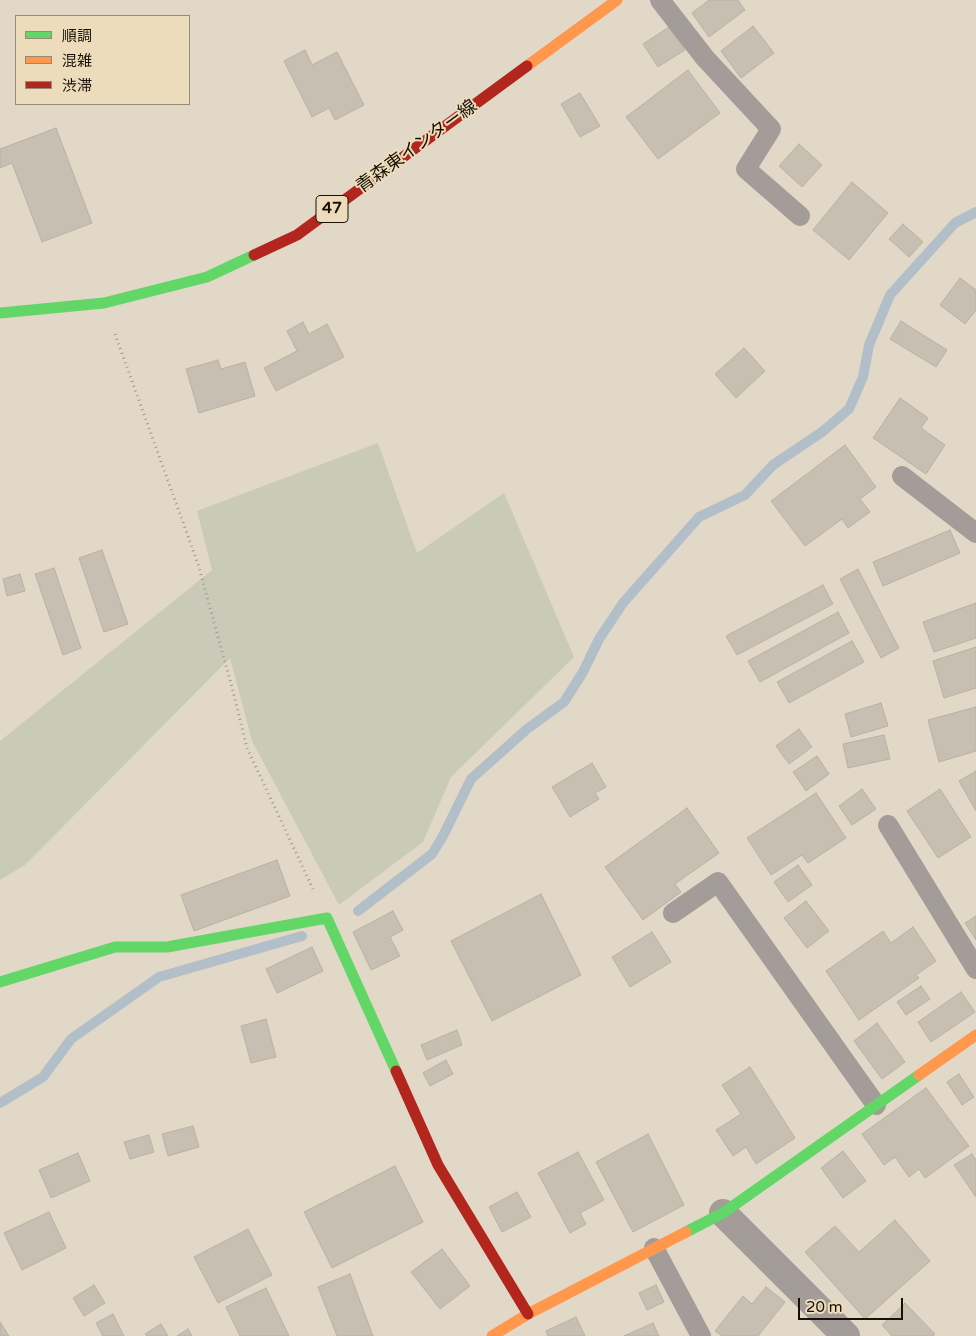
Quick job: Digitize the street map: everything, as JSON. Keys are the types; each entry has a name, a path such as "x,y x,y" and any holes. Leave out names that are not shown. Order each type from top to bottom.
{"street":[{"name":"青森東インター線","path":"0,313 104,302 207,277 297,235 613,1"},
{"path":"0,982 115,947 167,947 327,918 438,1165 528,1314"},
{"path":"492,1336 528,1314 723,1213 976,1035"},
{"path":"723,1213 846,1336"}],"lane":[{"path":"660,0 705,58 772,129 746,168 800,216"},
{"path":"902,476 976,533"},
{"path":"888,825 976,970"},
{"path":"673,913 718,882 876,1105"},
{"path":"654,1248 701,1336"}],"path":[{"path":"104,302 198,564 247,748 327,918"}],"green space":[{"path":"378,443 417,553 504,493 574,657 451,777 423,842 339,905 252,741 230,658 25,865 0,880 0,741 212,570 197,511"}],"building":[{"path":"709,0 738,0 745,10 709,37 692,13"},
{"path":"753,26 774,53 741,78 721,51"},
{"path":"669,27 685,50 658,67 643,44"},
{"path":"305,50 312,65 337,52 364,105 335,120 329,108 312,117 284,61"},
{"path":"688,70 720,113 658,159 626,117"},
{"path":"580,93 600,126 580,137 561,104"},
{"path":"56,128 92,223 42,242 12,163 0,168 0,149"},
{"path":"799,144 822,165 802,187 779,166"},
{"path":"852,182 888,213 849,260 813,230"},
{"path":"903,224 923,242 909,257 889,239"},
{"path":"960,278 976,290 976,310 965,324 940,305"},
{"path":"901,321 947,350 936,367 890,339"},
{"path":"303,322 309,334 327,324 344,357 276,391 264,368 297,351 287,331"},
{"path":"744,348 765,371 736,398 715,374"},
{"path":"218,360 221,369 245,362 255,396 199,413 186,369"},
{"path":"900,398 928,418 921,428 945,445 926,474 873,438"},
{"path":"845,445 876,487 860,499 870,512 848,528 842,519 805,546 771,501"},
{"path":"950,530 960,553 883,586 873,562"},
{"path":"102,550 128,624 104,632 79,558"},
{"path":"54,568 81,648 63,655 35,574"},
{"path":"858,569 899,648 881,658 840,579"},
{"path":"20,574 25,591 7,596 3,579"},
{"path":"823,585 833,604 737,655 726,636"},
{"path":"976,603 976,638 934,652 923,622"},
{"path":"838,612 849,633 760,682 748,661"},
{"path":"852,641 864,662 789,703 777,682"},
{"path":"976,647 976,688 944,698 933,661"},
{"path":"881,703 888,726 851,737 845,714"},
{"path":"976,707 976,751 939,762 928,720"},
{"path":"799,729 812,747 789,764 776,746"},
{"path":"884,735 890,759 848,768 843,744"},
{"path":"817,756 829,774 806,791 793,772"},
{"path":"592,763 606,787 595,793 599,799 570,817 552,787"},
{"path":"976,771 976,811 959,781"},
{"path":"862,789 876,809 852,825 839,806"},
{"path":"940,789 971,837 938,858 907,811"},
{"path":"816,793 846,838 808,863 802,855 771,875 747,838"},
{"path":"687,808 719,853 675,884 681,892 643,920 605,867"},
{"path":"277,860 290,896 194,931 181,895"},
{"path":"798,865 812,885 788,902 774,882"},
{"path":"541,894 581,975 492,1021 451,941"},
{"path":"806,901 829,931 807,948 784,918"},
{"path":"393,911 403,930 390,937 400,956 371,970 353,932"},
{"path":"976,916 976,940 965,923"},
{"path":"913,927 936,961 916,975 919,978 859,1020 826,971 883,931 891,943"},
{"path":"652,932 671,962 630,987 612,957"},
{"path":"312,947 323,971 277,993 266,969"},
{"path":"921,986 930,999 906,1015 897,1002"},
{"path":"961,992 975,1012 931,1042 918,1022"},
{"path":"266,1019 276,1057 251,1063 241,1026"},
{"path":"877,1023 905,1062 882,1079 854,1041"},
{"path":"457,1030 462,1045 427,1060 421,1045"},
{"path":"446,1060 453,1074 430,1086 423,1073"},
{"path":"750,1067 795,1138 756,1164 746,1147 733,1156 716,1130 741,1114 722,1085"},
{"path":"959,1074 974,1097 962,1105 947,1082"},
{"path":"926,1088 969,1146 925,1178 919,1169 909,1177 895,1157 884,1165 862,1134"},
{"path":"193,1126 199,1147 168,1156 162,1134"},
{"path":"648,1134 684,1205 633,1232 596,1162"},
{"path":"149,1135 154,1152 130,1159 124,1142"},
{"path":"843,1151 866,1181 843,1198 821,1168"},
{"path":"578,1152 604,1200 580,1213 586,1224 570,1233 538,1173"},
{"path":"78,1153 90,1181 51,1198 39,1170"},
{"path":"972,1154 976,1160 976,1197 954,1165"},
{"path":"395,1166 423,1222 332,1268 304,1212"},
{"path":"517,1192 531,1217 502,1232 489,1207"},
{"path":"49,1212 66,1248 22,1270 4,1233"},
{"path":"895,1220 930,1261 865,1319 805,1252 835,1226 859,1252"},
{"path":"248,1229 272,1275 218,1303 194,1257"},
{"path":"442,1249 470,1286 440,1309 411,1272"},
{"path":"350,1274 373,1336 337,1336 318,1287"},
{"path":"94,1285 105,1303 84,1316 73,1298"},
{"path":"656,1285 664,1302 647,1310 639,1293"},
{"path":"766,1287 785,1302 758,1336 722,1336 715,1331 743,1296 752,1304"},
{"path":"266,1288 289,1336 240,1336 226,1307"},
{"path":"905,1303 935,1334 933,1336 892,1336 882,1325"},
{"path":"113,1314 124,1336 103,1336 96,1323"},
{"path":"576,1317 585,1336 548,1336 546,1331"},
{"path":"0,1322 9,1336 0,1336"},
{"path":"653,1323 659,1336 624,1336"},
{"path":"161,1324 168,1336 147,1336 145,1334"},
{"path":"188,1329 192,1336 177,1336"}],"waterway":[{"path":"358,911 432,854 471,779 527,729 564,702 583,672 599,639 623,603 699,517 745,495 773,465 822,432 849,409 863,377 869,345 890,295 955,223 976,212"},
{"path":"0,1103 43,1077 71,1039 159,977 302,936"}],"traffic: fast":[{"path":"0,313 104,303 207,277 254,255"},
{"path":"0,982 115,947 167,947 327,918 396,1071"},
{"path":"686,1232 723,1213 919,1075"}],"traffic: slow":[{"path":"527,66 617,0"},
{"path":"919,1075 976,1035"},
{"path":"492,1336 528,1314 686,1232"}],"traffic: jam":[{"path":"254,255 297,235 527,66"},
{"path":"396,1071 438,1165 528,1314"}]}
